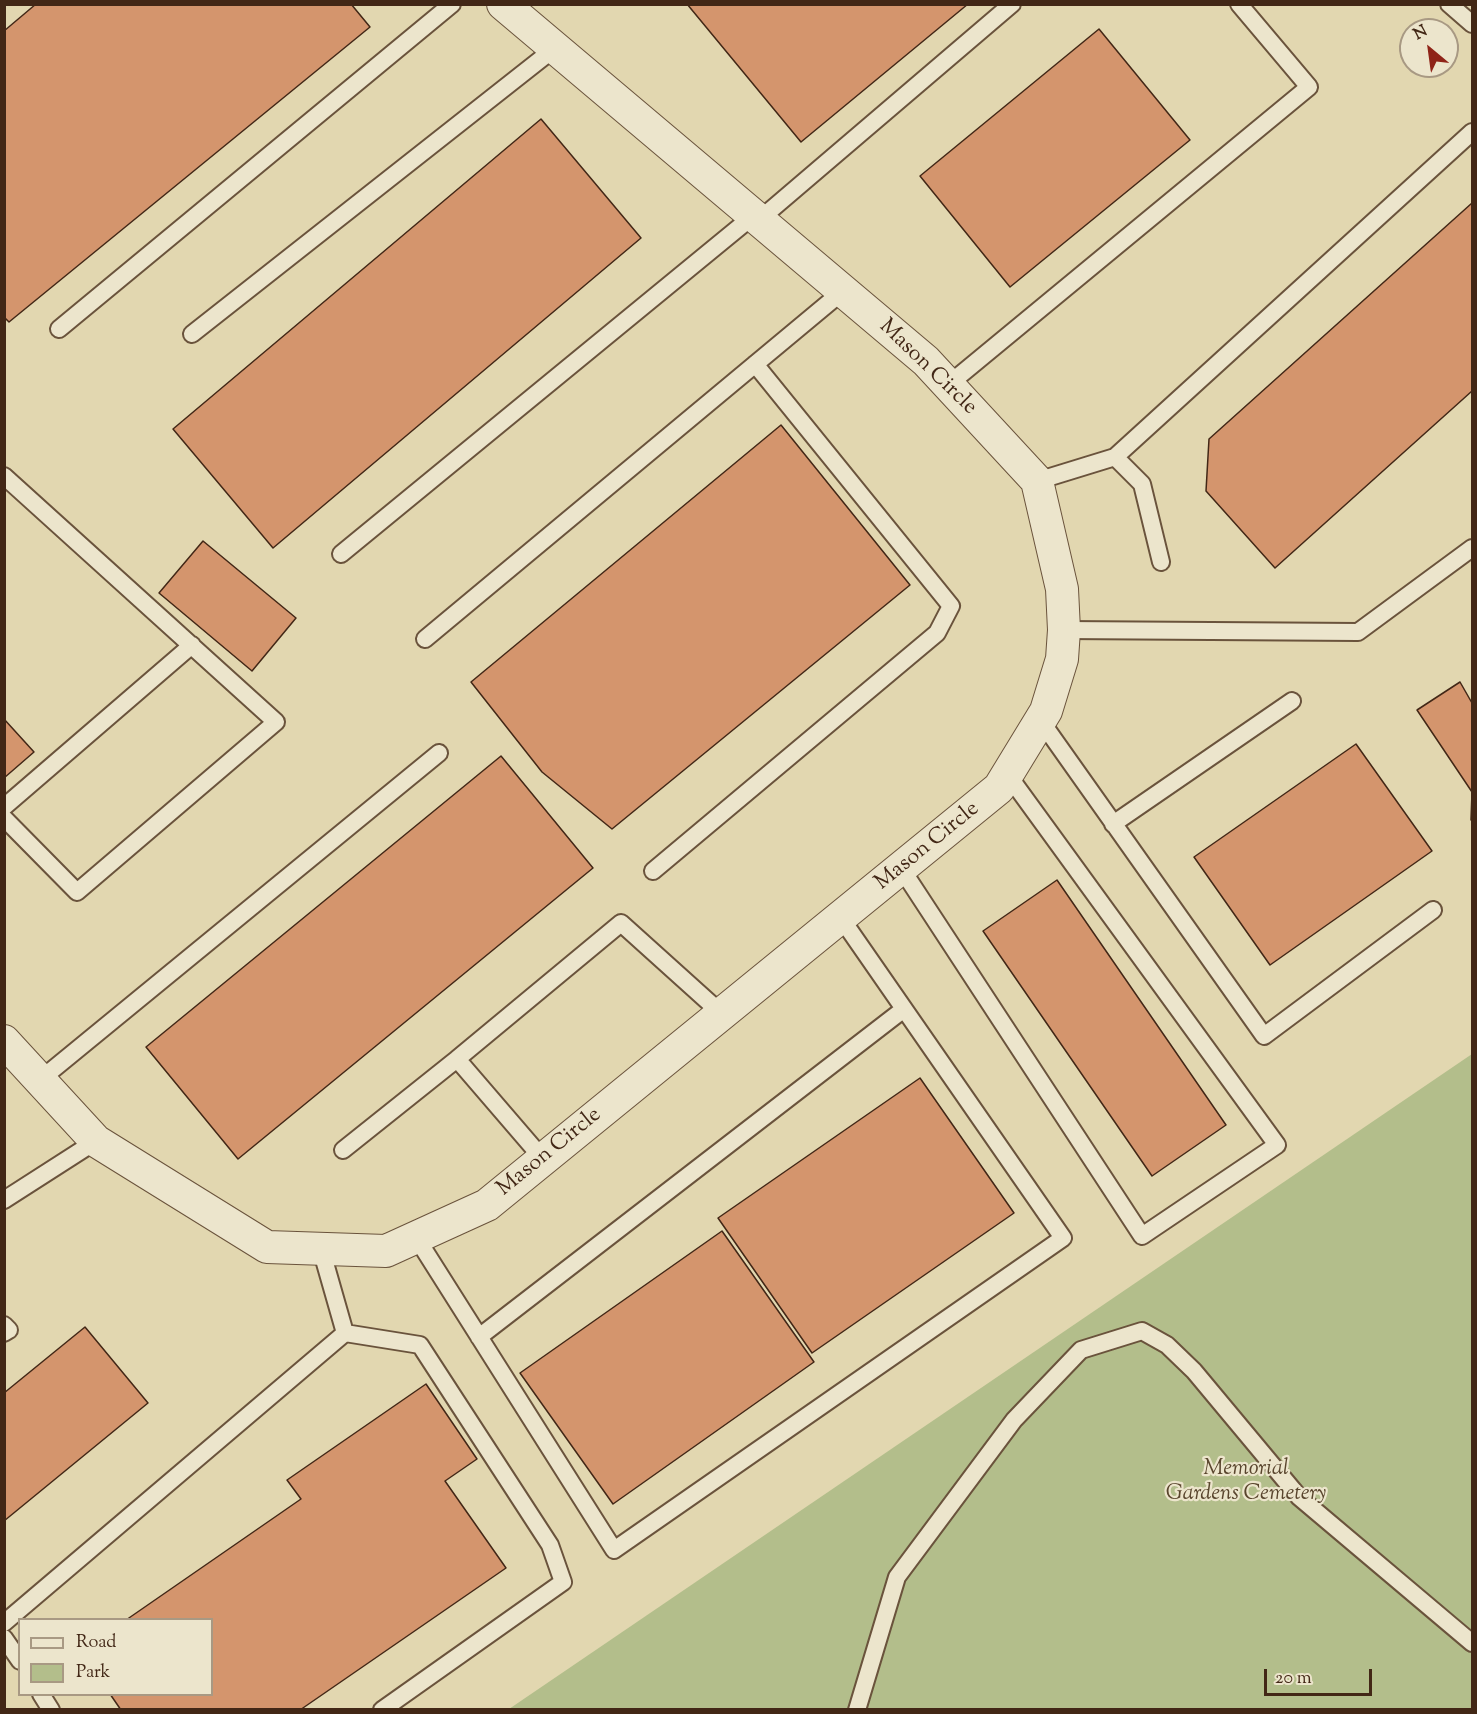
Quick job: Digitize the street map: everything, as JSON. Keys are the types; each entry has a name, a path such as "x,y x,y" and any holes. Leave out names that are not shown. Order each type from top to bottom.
{"street":[{"name":"Mason Circle","path":"4,1041 96,1142 267,1247 386,1251 487,1205 841,918 999,788 1046,711 1062,659 1064,630 1062,589 1037,481 926,361 503,4"}],"lane":[{"path":"59,329 452,4"},
{"path":"341,554 756,218 1012,4"},
{"path":"948,385 1309,87 1239,4"},
{"path":"1449,4 1473,24"},
{"path":"192,334 555,48"},
{"path":"1037,481 1115,457 1473,132"},
{"path":"425,639 843,291"},
{"path":"653,871 938,633 951,606 755,364"},
{"path":"1115,457 1143,484 1161,562"},
{"path":"4,476 276,722 77,892 4,818"},
{"path":"1064,630 1358,632 1473,548"},
{"path":"4,807 192,645"},
{"path":"1113,824 1292,701"},
{"path":"1041,721 1264,1036 1433,910"},
{"path":"40,1080 439,753"},
{"path":"902,868 1142,1236 1277,1145 1008,776"},
{"path":"416,1237 614,1550 1063,1238 841,918"},
{"path":"343,1150 621,923 722,1014"},
{"path":"479,1337 904,1009"},
{"path":"457,1059 543,1159"},
{"path":"4,1200 96,1142"},
{"path":"321,1249 345,1333"},
{"path":"4,1325 9,1330 4,1333"},
{"path":"857,1710 897,1577 1014,1420 1081,1350 1142,1331 1167,1345 1194,1371 1299,1497 1473,1643"},
{"path":"4,1623 345,1333 420,1345 550,1545 563,1582 382,1710"},
{"path":"4,1638 18,1658"},
{"path":"42,1696 51,1710"}],"green space":[{"name":"Memorial Gardens Cemetery","path":"1472,1054 1472,1709 509,1709"}],"building":[{"path":"36,4 351,4 370,27 9,322 4,317 4,31"},
{"path":"687,4 968,4 801,142"},
{"path":"1099,29 1190,140 1010,287 920,176"},
{"path":"541,119 641,238 273,548 173,429"},
{"path":"1472,203 1472,391 1275,568 1206,491 1209,439"},
{"path":"781,425 910,585 612,829 542,772 471,682"},
{"path":"203,541 296,618 252,671 159,593"},
{"path":"1460,682 1472,703 1472,792 1417,710"},
{"path":"4,719 34,752 4,778"},
{"path":"1356,744 1432,851 1270,965 1194,857"},
{"path":"501,756 593,868 238,1159 146,1047"},
{"path":"1057,880 1226,1125 1152,1176 983,931"},
{"path":"920,1078 1014,1213 812,1353 718,1218"},
{"path":"722,1231 814,1362 613,1504 520,1373"},
{"path":"85,1327 148,1403 4,1521 4,1393"},
{"path":"426,1384 477,1459 445,1481 506,1568 300,1710 121,1710 111,1696 213,1696 213,1618 129,1618 301,1499 287,1480"}]}
